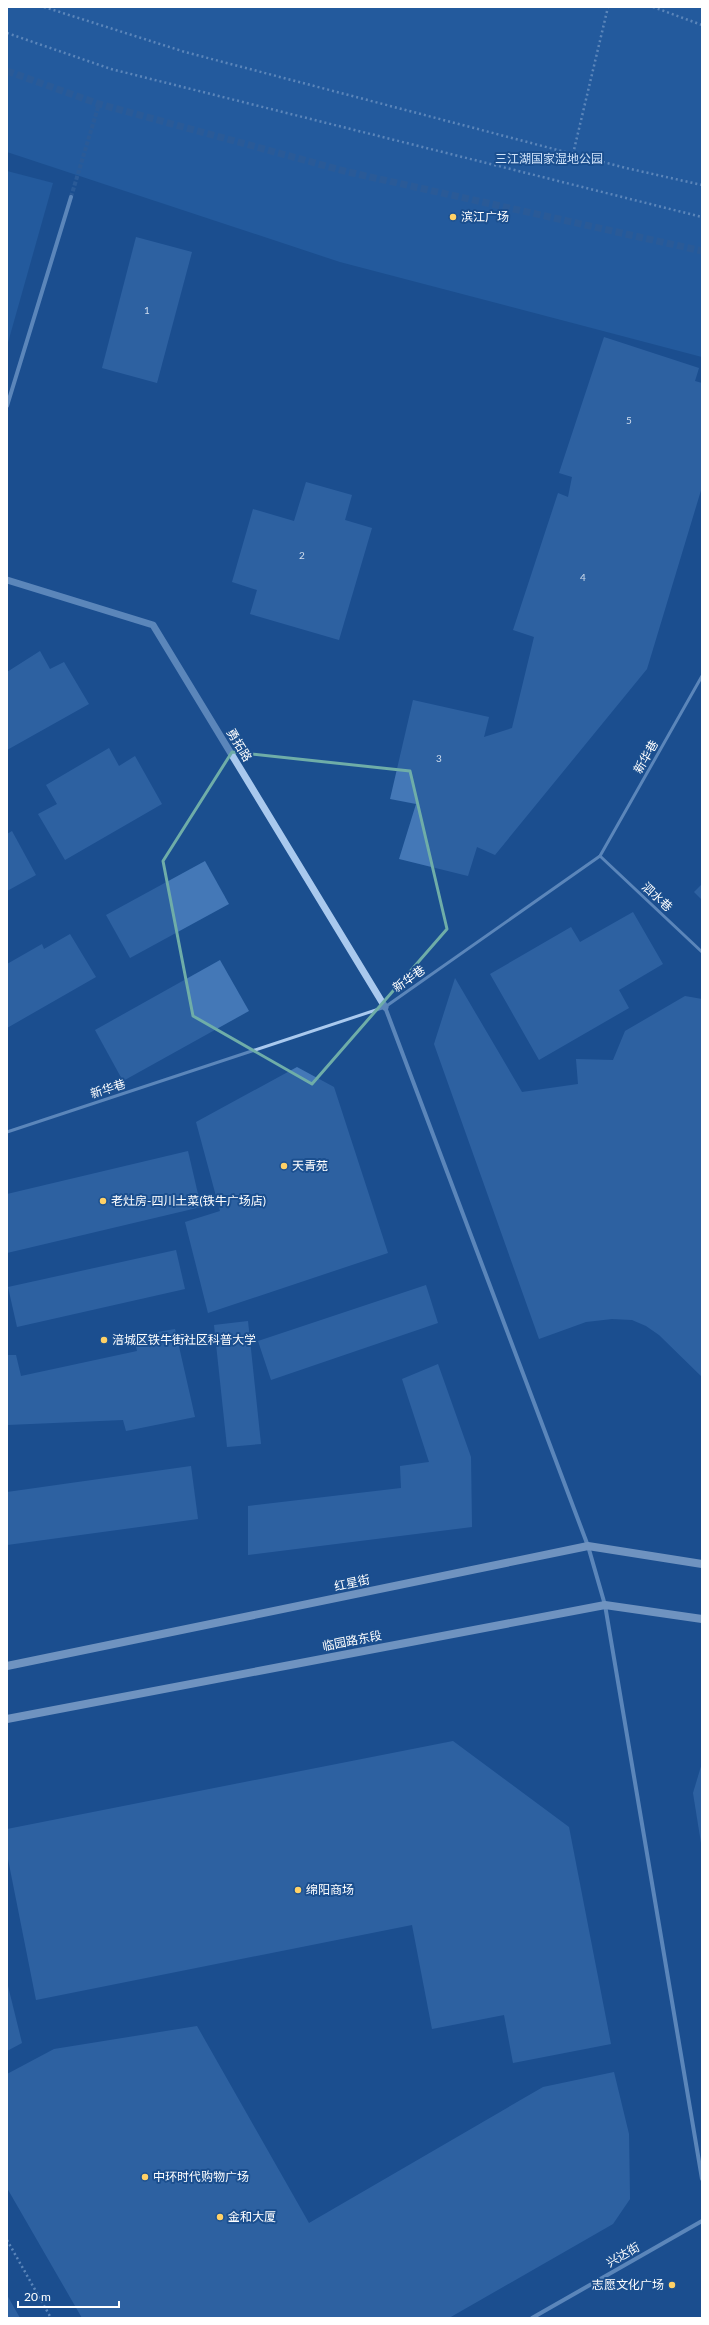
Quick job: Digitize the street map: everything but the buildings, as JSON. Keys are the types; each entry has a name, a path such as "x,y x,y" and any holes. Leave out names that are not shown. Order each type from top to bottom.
{"main road":[{"name":"红星街","path":"7,1666 588,1546 702,1564"},
{"name":"临园路东段","path":"7,1719 605,1604 702,1619"}],"street":[{"path":"7,406 71,197"},
{"name":"勇拓路","path":"7,580 152,625 385,1007"},
{"path":"385,1007 588,1546 605,1604 702,2179"},
{"name":"兴达街","path":"532,2318 702,2222"}],"lane":[{"name":"新华巷","path":"7,1132 385,1007 600,856 702,676"},
{"name":"泗水巷","path":"600,856 702,952"}],"path":[{"path":"44,7 185,52 573,154 702,185"},
{"path":"573,154 608,7"},
{"path":"653,7 702,25"},
{"path":"7,33 111,69 702,217"},
{"path":"7,2240 52,2318"}],"highlighted area":[{"path":"232,752 410,771 447,929 312,1084 193,1016 163,861"}],"green space":[{"name":"三江湖国家湿地公园","path":"7,7 702,7 702,357 340,262 7,152"},
{"path":"7,171 53,183 7,346"}],"tunnel":[{"path":"7,71 99,104 348,172 702,251"},
{"path":"71,197 99,104"}],"place":[{"name":"滨江广场","path":"453,217"},
{"name":"天青苑","path":"284,1166"},
{"name":"老灶房-四川土菜(铁牛广场店)","path":"103,1201"},
{"name":"涪城区铁牛街社区科普大学","path":"104,1340"},
{"name":"绵阳商场","path":"298,1890"},
{"name":"中环时代购物广场","path":"145,2177"},
{"name":"金和大厦","path":"220,2217"},
{"name":"志愿文化广场","path":"672,2285"}]}
